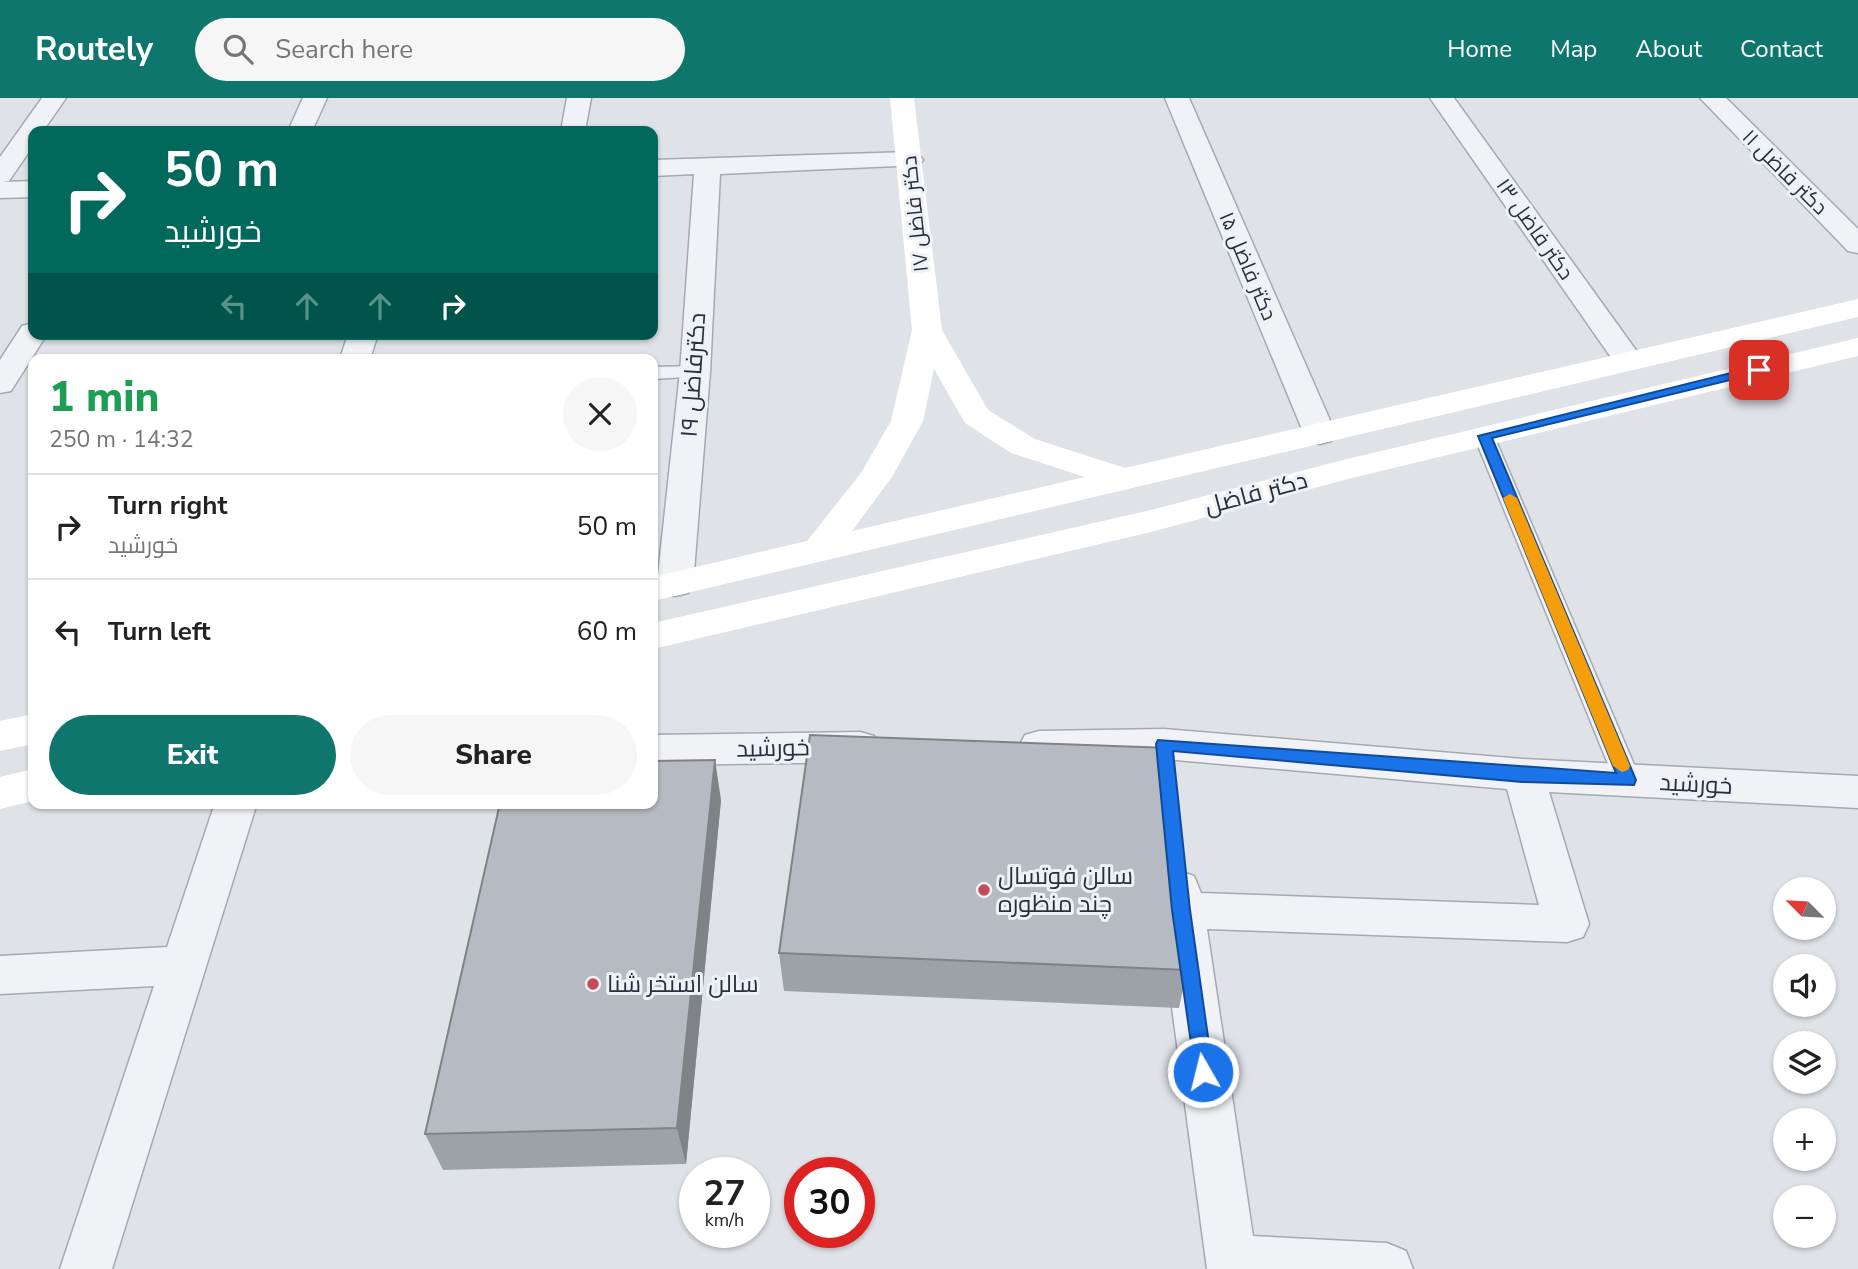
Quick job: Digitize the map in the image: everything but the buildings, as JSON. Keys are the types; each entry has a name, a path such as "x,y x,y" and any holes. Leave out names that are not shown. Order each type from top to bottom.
{"main road":[{"name":"دکتر فاضل ۱۷","path":"902,98 926,330"},
{"name":"دکتر فاضل","path":"664,586 1858,308"},
{"path":"926,330 976,416 1023,446 1124,479"},
{"path":"819,550 875,477 907,421 926,330"},
{"name":"دکتر فاضل","path":"658,635 1151,521 1484,436 1858,347"},
{"path":"0,736 28,730"},
{"path":"0,793 28,786"}],"street":[{"path":"34,126 54,98"},
{"path":"302,126 315,98"},
{"path":"574,126 579,98"},
{"name":"دکتر فاضل ۱۵","path":"1177,98 1320,434"},
{"name":"دکتر فاضل ۱۳","path":"1442,98 1628,360"},
{"name":"دکتر فاضل ۱۱","path":"1713,98 1858,245"},
{"path":"0,175 28,135"},
{"path":"658,168 910,160"},
{"name":"دکترفاضل ۱۹","path":"664,586 695,372 708,166"},
{"path":"0,190 28,189"},
{"path":"0,384 28,340"},
{"name":"خورشید","path":"998,746 1166,765 1522,775 1858,792"},
{"name":"خورشید","path":"658,750 901,747"},
{"path":"1181,910 1567,924 1522,775"},
{"path":"86,1269 234,809"},
{"path":"1175,852 1230,1261 1387,1269"},
{"path":"0,975 184,965"}],"lane":[{"path":"658,373 695,372"},
{"path":"1484,436 1628,780"}],"slow traffic":[{"path":"1510,498 1622,766"}],"place":[{"name":"سالن فوتسال چند منظوره","path":"984,890"},
{"name":"سالن استخر شنا","path":"593,984"}],"route":[{"path":"1203,1072 1181,910 1164,744 1522,775 1628,780 1484,436 1759,370"}]}
